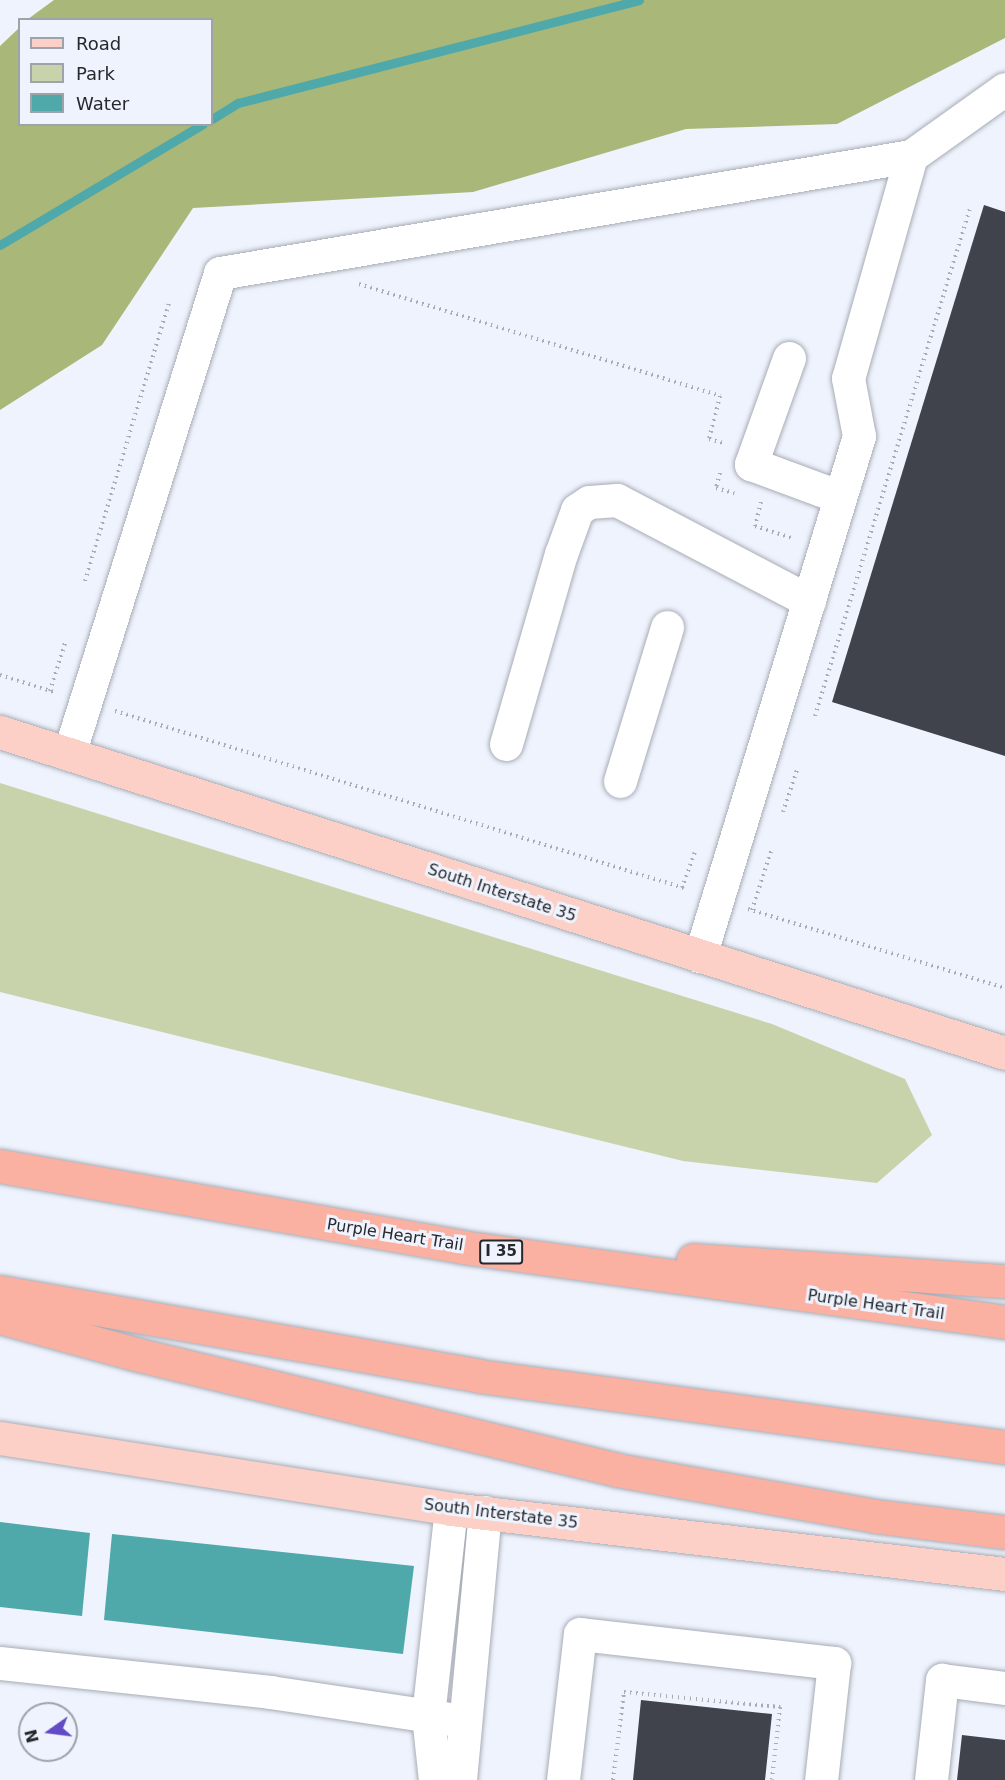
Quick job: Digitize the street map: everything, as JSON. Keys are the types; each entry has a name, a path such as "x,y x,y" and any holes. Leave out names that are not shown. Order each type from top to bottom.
{"highway":[{"name":"Purple Heart Trail","path":"0,1166 462,1246 1005,1322"},
{"path":"462,1246 880,1270 1005,1281"},
{"path":"0,1292 479,1376 1005,1447"},
{"path":"0,1317 151,1358 617,1470 874,1516 1005,1532"}],"main road":[{"name":"South Interstate 35","path":"0,732 1005,1053"},
{"name":"South Interstate 35","path":"0,1438 452,1509 1005,1574"}],"lane":[{"path":"69,754 220,273 911,156 1005,89"},
{"path":"700,956 859,436 848,378 911,156"},
{"path":"789,358 751,464 840,497"},
{"path":"506,744 565,543 577,510 589,502 617,500 809,601"},
{"path":"620,781 667,627"},
{"path":"435,1780 428,1716 452,1509"},
{"path":"460,1780 485,1512"},
{"path":"563,1780 580,1634 834,1663 821,1780"},
{"path":"0,1663 270,1692 464,1721"},
{"path":"931,1780 942,1680 1005,1688"}],"path":[{"path":"815,716 970,208"},
{"path":"356,283 720,396 709,439 728,444 725,455"},
{"path":"85,581 169,303"},
{"path":"722,466 716,488 744,496"},
{"path":"753,499 762,502 755,526 793,539 796,530"},
{"path":"50,691 66,640"},
{"path":"0,675 59,694"},
{"path":"115,710 691,891"},
{"path":"783,812 798,767"},
{"path":"682,888 700,842"},
{"path":"771,851 750,909 1005,988"},
{"path":"613,1780 624,1692 780,1707 772,1780"}],"green space":[{"path":"54,0 1005,0 1005,38 837,124 686,129 473,192 193,208 102,345 0,410 0,46 18,29 18,126 213,126 213,18 29,18"},
{"path":"0,783 772,1024 905,1079 932,1135 877,1183 683,1161 0,992"}],"water":[{"path":"0,1522 90,1533 82,1616 0,1607"},
{"path":"112,1534 414,1566 403,1654 104,1620"}],"building":[{"path":"984,205 1005,212 1005,756 832,702"},
{"path":"641,1700 772,1714 765,1780 633,1780"},
{"path":"962,1735 1005,1740 1005,1780 957,1780"}],"waterway":[{"path":"213,118 238,103 639,0"},
{"path":"0,245 200,126"}]}
